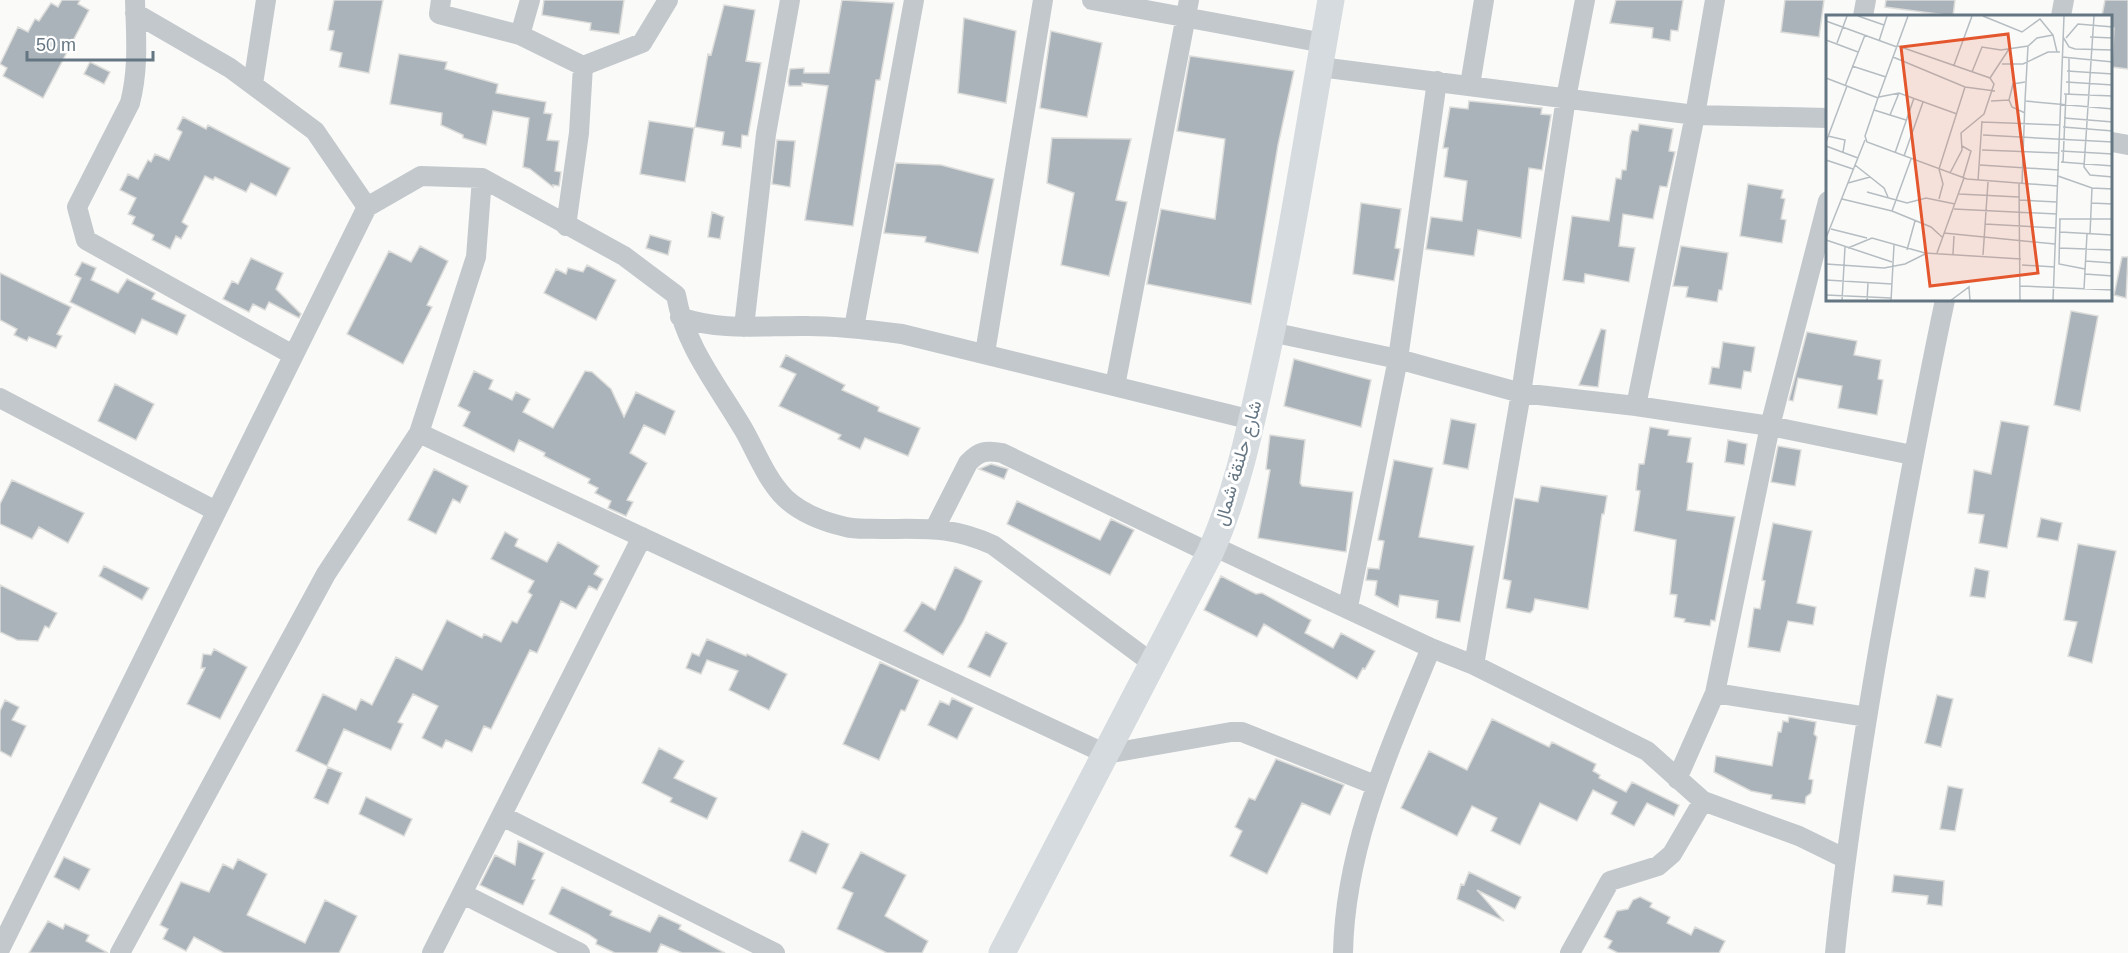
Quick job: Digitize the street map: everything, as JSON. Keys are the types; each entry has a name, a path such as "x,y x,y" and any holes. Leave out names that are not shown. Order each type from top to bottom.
{"street":[{"path":"253,84 266,0"},
{"path":"441,0 439,14 520,35 583,66 642,43 668,0"},
{"path":"520,35 530,0"},
{"path":"744,327 766,134 790,0"},
{"path":"854,327 914,0"},
{"path":"985,353 1043,0"},
{"path":"1092,0 1188,9 1322,55 1437,81 1695,115 1826,118"},
{"name":"شارع حلنقة شمال","path":"1002,953 1227,514 1252,420 1290,247 1331,0"},
{"path":"1470,86 1484,0"},
{"path":"1474,665 1521,393 1566,98 1584,0"},
{"path":"1636,406 1695,115 1715,0"},
{"path":"1863,15 1866,0"},
{"path":"2061,15 2064,0"},
{"path":"135,6 230,68 315,131 367,207"},
{"path":"135,6 138,39 130,103 77,207 86,240 293,355"},
{"path":"1115,386 1188,9"},
{"path":"566,226 579,133 583,66"},
{"path":"1348,607 1398,359 1437,81"},
{"path":"2113,142 2128,145"},
{"path":"0,949 367,207 421,176 482,178 624,256 676,295 680,317 704,369 744,431 763,467 785,498 815,518 848,528 935,528 966,533 993,545 1152,663"},
{"path":"120,953 326,574 419,434 476,257 482,178"},
{"path":"1677,779 1715,693 1770,426 1826,209"},
{"path":"1834,953 1844,858 1867,717 1912,455 1945,302"},
{"path":"680,317 723,327 854,327 902,334 1252,420"},
{"path":"1271,332 1398,359 1521,393 1636,406 1770,426 1912,455"},
{"path":"0,398 216,512"},
{"path":"419,434 1106,754 1242,732 1375,785"},
{"path":"935,528 968,463 976,455 986,450 1002,453 1211,549 1348,607 1431,648 1474,665 1647,751 1703,801 1799,836 1844,858"},
{"path":"432,953 642,537"},
{"path":"1343,953 1347,897 1375,785 1431,648"},
{"path":"1715,693 1867,717"},
{"path":"1570,953 1610,881 1658,866 1671,854 1703,801"},
{"path":"502,816 775,953"},
{"path":"463,894 580,953"}],"building":[{"path":"62,0 80,0 78,4 89,10 43,98 3,76 7,68 0,64 18,27 28,32 35,19 39,21 51,3 58,7"},
{"path":"334,0 383,0 369,73 339,67 342,53 330,50 334,31 328,30"},
{"path":"544,0 624,0 619,34 590,30 591,23 542,15"},
{"path":"842,0 894,3 880,80 876,80 853,226 805,220 828,86 802,83 802,86 789,86 788,82 790,69 804,68 804,73 829,73"},
{"path":"1616,0 1683,0 1678,31 1671,30 1670,41 1652,38 1653,28 1610,23"},
{"path":"1785,0 1824,0 1819,37 1781,32"},
{"path":"1886,0 1955,0 1953,15 1885,7"},
{"path":"2105,0 2128,0 2128,69 2113,67 2113,15 2102,15"},
{"path":"724,5 755,10 746,61 761,63 748,136 742,135 741,148 722,145 724,132 695,127 708,54 711,55"},
{"path":"964,18 1016,31 1006,103 958,93"},
{"path":"1051,31 1102,43 1087,117 1040,108"},
{"path":"399,54 447,62 445,69 498,84 496,93 546,102 544,113 552,114 547,140 559,141 555,171 561,172 559,186 553,185 553,187 530,169 523,167 529,118 493,111 486,145 463,138 463,135 441,125 442,113 390,104"},
{"path":"1190,56 1294,71 1278,145 1251,304 1147,284 1161,209 1215,219 1225,139 1177,131"},
{"path":"90,62 110,72 104,84 84,74"},
{"path":"1469,101 1542,108 1541,114 1551,115 1542,170 1529,168 1521,238 1478,230 1474,256 1426,249 1431,217 1462,221 1467,181 1444,177 1448,148 1443,148 1450,107 1468,109"},
{"path":"183,117 206,129 208,125 290,168 276,196 251,183 246,192 215,177 213,180 205,176 182,222 188,226 181,239 176,236 170,249 152,240 154,235 132,224 135,217 128,214 136,198 120,190 128,174 138,179 148,160 151,162 155,154 169,160 182,132 177,129"},
{"path":"649,121 694,128 685,182 640,174"},
{"path":"1639,124 1673,129 1669,151 1675,152 1667,187 1660,186 1653,219 1623,214 1619,246 1635,248 1629,282 1585,274 1584,283 1563,280 1572,216 1609,221 1616,178 1621,179 1622,170 1626,170 1630,136 1632,130 1638,131"},
{"path":"1052,138 1131,139 1116,200 1127,202 1109,276 1061,265 1074,193 1047,183"},
{"path":"777,140 795,141 790,187 772,184"},
{"path":"896,163 941,165 994,179 978,253 925,242 926,237 884,233"},
{"path":"1748,184 1783,190 1781,198 1785,199 1781,219 1786,220 1782,243 1740,236"},
{"path":"1361,203 1401,209 1395,248 1400,249 1394,281 1353,274"},
{"path":"712,212 724,217 720,239 708,237"},
{"path":"650,235 671,241 668,255 646,248"},
{"path":"420,246 448,261 427,305 432,307 403,364 347,334 389,251 411,262"},
{"path":"1681,246 1728,253 1722,290 1719,290 1717,302 1686,297 1688,287 1673,286"},
{"path":"2122,257 2128,257 2126,298 2114,295"},
{"path":"251,258 283,273 276,289 301,314 299,318 269,302 265,310 253,304 249,312 223,299 232,281 238,284"},
{"path":"82,262 96,268 91,280 118,293 127,279 155,293 152,299 186,315 177,335 142,319 135,334 70,302 81,278 75,275"},
{"path":"587,265 616,280 596,320 544,293 556,269 566,274 568,268 583,272"},
{"path":"0,273 71,307 57,334 62,336 56,348 29,337 27,341 14,335 17,329 0,320"},
{"path":"2071,311 2098,316 2080,411 2054,405"},
{"path":"1601,329 1606,330 1598,387 1579,385"},
{"path":"1807,332 1857,341 1854,355 1881,360 1878,379 1883,380 1877,415 1838,408 1842,386 1798,378 1793,401 1789,400"},
{"path":"1723,342 1755,347 1751,372 1744,371 1741,389 1709,384 1712,367 1719,368"},
{"path":"786,355 845,385 842,390 879,407 878,411 920,428 908,456 865,438 860,449 838,439 841,435 779,406 796,374 780,367"},
{"path":"1294,359 1371,380 1361,427 1284,406"},
{"path":"474,371 493,380 489,389 512,400 516,392 530,399 523,412 553,428 585,371 592,372 611,389 624,417 636,392 675,411 665,435 644,425 630,453 647,463 627,500 633,502 626,516 608,508 611,501 595,493 598,488 588,483 590,479 544,456 545,453 519,440 514,452 463,426 470,412 458,406"},
{"path":"115,384 154,404 136,440 98,421"},
{"path":"1451,419 1476,424 1468,469 1443,464"},
{"path":"2001,421 2029,426 2007,548 1979,543 1984,515 1968,513 1974,470 1991,474"},
{"path":"1650,427 1669,430 1668,435 1691,438 1687,462 1693,463 1687,510 1735,517 1715,621 1711,620 1710,626 1684,622 1685,619 1674,617 1677,595 1670,594 1676,540 1634,531 1640,491 1636,490 1639,464 1644,464"},
{"path":"1270,435 1305,440 1300,483 1302,486 1353,492 1346,552 1258,538 1270,470 1266,469"},
{"path":"1728,440 1747,444 1744,465 1725,462"},
{"path":"1778,446 1801,450 1795,486 1771,482"},
{"path":"1394,460 1433,468 1419,537 1474,546 1460,622 1436,618 1438,601 1400,595 1398,607 1375,595 1377,581 1366,580 1368,568 1379,569 1384,541 1378,540"},
{"path":"991,464 1008,469 1004,479 979,469"},
{"path":"434,469 468,486 460,503 453,499 436,534 408,520"},
{"path":"12,480 84,513 68,543 39,527 32,539 0,524 0,504"},
{"path":"1541,486 1607,496 1604,514 1602,514 1588,609 1535,599 1533,610 1530,613 1506,608 1511,581 1503,579 1515,498 1538,502"},
{"path":"1017,501 1100,540 1111,519 1134,530 1110,575 1007,524"},
{"path":"2041,518 2062,523 2058,541 2037,537"},
{"path":"1773,523 1812,531 1797,603 1816,607 1813,625 1788,621 1780,652 1748,647 1754,608 1760,609 1765,581 1762,580"},
{"path":"505,532 518,539 515,546 547,562 558,542 599,566 594,574 603,579 597,590 589,586 576,609 561,601 537,653 530,650 491,729 484,726 472,752 446,740 442,748 422,738 438,706 413,694 398,722 403,724 391,750 344,729 327,766 296,751 323,694 356,710 361,699 372,705 396,657 422,670 447,620 482,638 484,634 501,642 512,621 517,623 532,595 528,592 534,581 491,559"},
{"path":"2078,544 2116,551 2092,663 2068,656 2077,622 2064,620"},
{"path":"104,566 149,588 142,600 99,576"},
{"path":"955,567 982,581 963,622 943,655 904,631 922,602 935,610"},
{"path":"1975,568 1989,571 1985,598 1970,596"},
{"path":"1221,576 1256,594 1262,593 1311,620 1305,633 1333,648 1341,633 1375,651 1365,669 1363,668 1357,679 1264,624 1257,637 1204,610"},
{"path":"0,585 57,613 49,628 45,626 38,641 17,640 0,632"},
{"path":"986,632 1007,643 990,677 968,667"},
{"path":"707,639 746,656 747,654 787,674 769,710 729,690 738,671 707,660 701,674 686,668 692,653 699,656"},
{"path":"214,649 247,667 220,719 187,704 205,668 201,668 203,654 211,655"},
{"path":"880,662 919,680 905,711 901,710 879,760 843,744"},
{"path":"1937,695 1953,699 1941,747 1925,743"},
{"path":"952,698 973,708 957,739 928,725 940,701 949,705"},
{"path":"5,700 19,707 12,720 26,726 11,757 0,751 0,711"},
{"path":"1789,717 1816,722 1814,734 1817,737 1809,779 1813,780 1811,793 1806,797 1805,804 1771,799 1772,795 1751,791 1714,772 1716,756 1772,766 1778,732 1781,732 1783,721 1788,722"},
{"path":"1492,719 1549,747 1552,742 1596,764 1593,771 1600,775 1599,778 1626,792 1632,782 1679,805 1674,816 1647,803 1634,826 1611,814 1617,802 1593,790 1577,821 1540,803 1520,845 1491,831 1497,818 1472,806 1457,836 1401,808 1429,751 1467,770"},
{"path":"659,748 684,761 674,778 717,798 707,819 670,802 672,798 642,783"},
{"path":"1276,759 1344,785 1330,815 1302,803 1267,874 1230,856 1242,831 1235,827 1249,798 1255,800"},
{"path":"328,767 342,773 328,804 314,798"},
{"path":"1948,786 1963,789 1955,831 1940,829"},
{"path":"366,797 412,819 404,836 359,814"},
{"path":"802,831 829,844 816,874 789,861"},
{"path":"518,841 544,853 523,905 480,885 495,855 515,865"},
{"path":"861,852 906,875 885,916 928,941 922,953 887,953 837,929 853,893 842,888"},
{"path":"64,857 90,869 79,890 54,877"},
{"path":"238,859 267,874 247,915 305,943 325,900 357,916 339,953 224,953 194,937 186,951 163,939 168,929 160,925 181,882 209,892 223,864 233,869"},
{"path":"1469,872 1521,897 1515,909 1477,890 1504,921 1457,899 1461,884 1464,885"},
{"path":"1894,875 1944,881 1942,906 1927,904 1928,896 1892,892"},
{"path":"562,887 612,911 610,915 650,932 659,915 681,925 679,929 725,953 682,953 661,944 657,953 615,953 596,944 597,940 588,934 549,914"},
{"path":"1640,897 1652,903 1650,907 1670,917 1667,923 1691,935 1695,927 1725,941 1719,953 1618,953 1608,948 1612,941 1604,937 1617,911 1628,909 1633,900"},
{"path":"48,921 63,929 65,924 89,935 86,941 108,953 29,953"}]}
